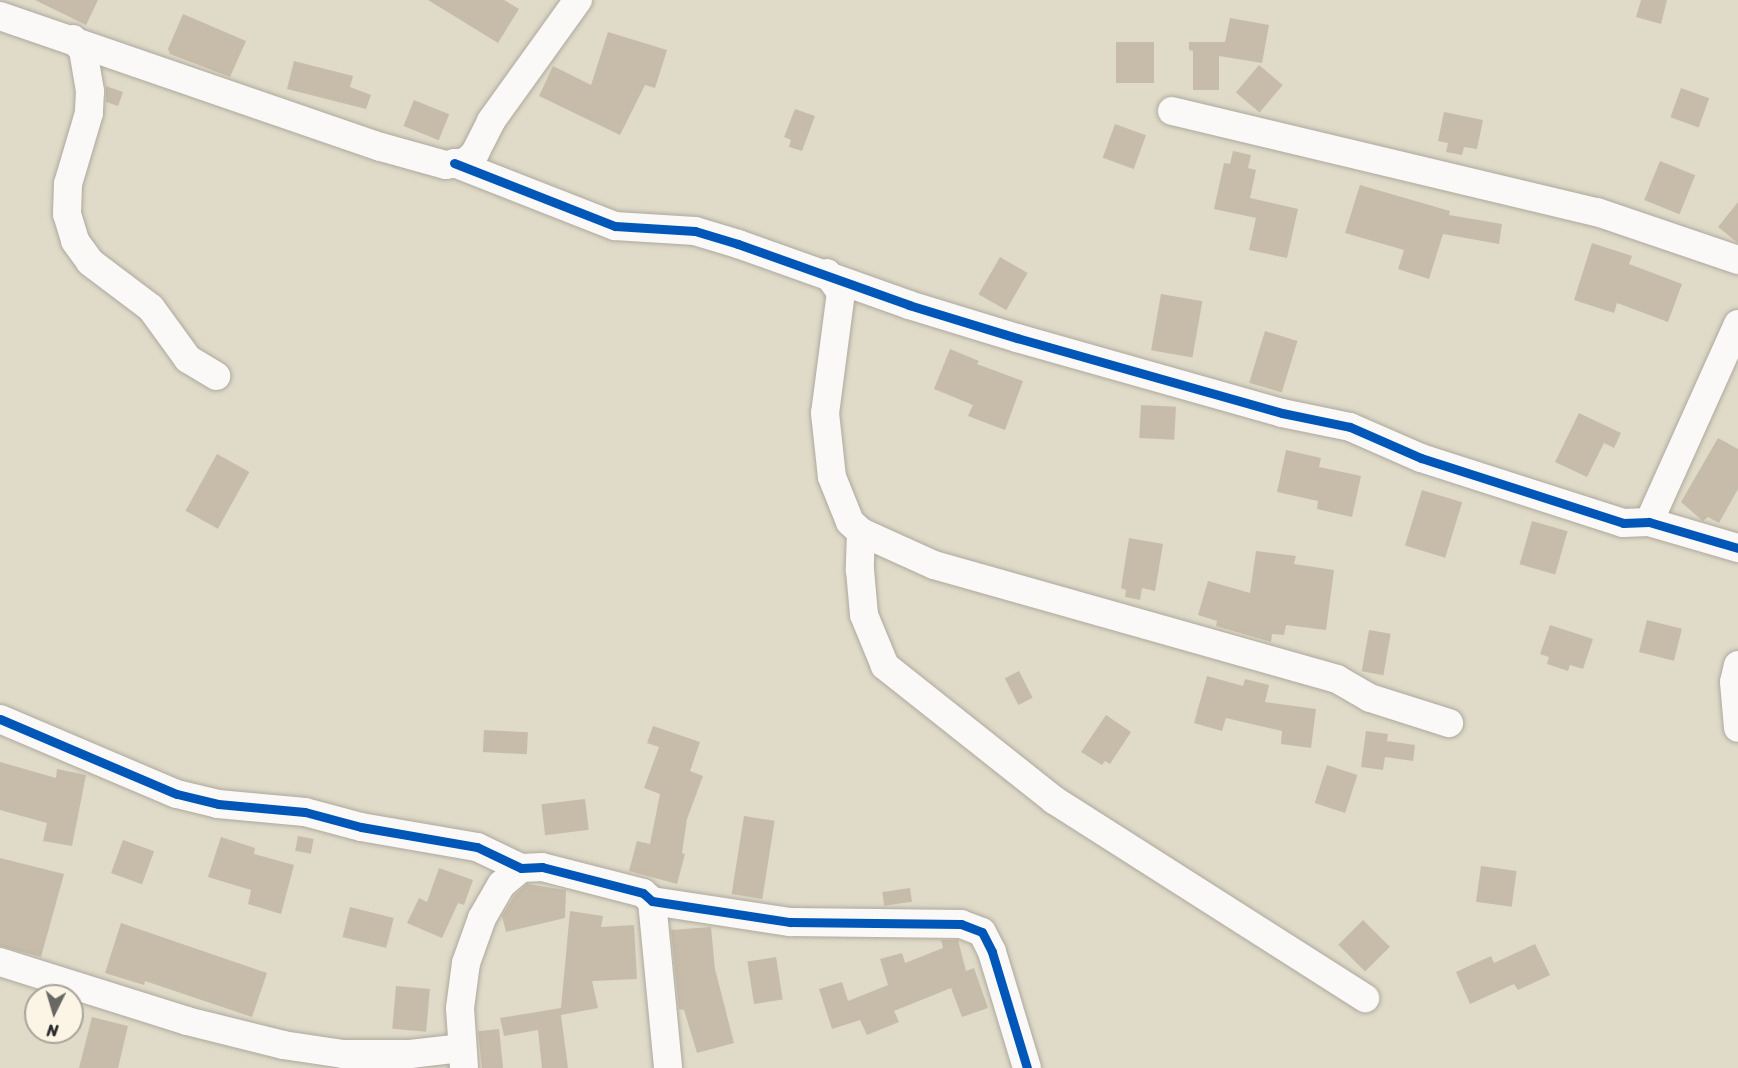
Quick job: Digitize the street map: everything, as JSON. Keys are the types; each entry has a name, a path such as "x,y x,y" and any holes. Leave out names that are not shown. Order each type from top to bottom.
{"street":[{"path":"454,164 466,162 475,153 491,121 578,0"},
{"path":"0,15 381,147 454,164 615,226 694,231 827,273 909,305 1017,338 1282,413 1350,427 1421,458 1623,523 1649,522 1738,548"},
{"path":"73,39 83,50 90,91 89,113 68,184 67,214 75,241 90,262 151,308 188,359 216,376"},
{"path":"1172,111 1597,212 1738,260"},
{"path":"827,273 841,292 825,413 832,477 850,522 861,532 934,565 1337,679 1370,698 1449,723"},
{"path":"1649,522 1738,324"},
{"path":"861,532 860,570 864,615 885,666 1054,800 1365,998"},
{"path":"1738,665 1734,682 1738,728"},
{"path":"0,719 177,794 218,804 305,812 361,827 477,847 520,867 542,867 643,893 652,901 790,922 961,924 982,932 992,952 1027,1068"},
{"path":"0,962 187,1021 282,1045 343,1054 410,1054 462,1058 460,1008 466,963 482,918 502,884 520,867"},
{"path":"652,901 668,1068"}],"building":[{"path":"35,0 98,0 86,25"},
{"path":"428,0 504,0 519,9 498,43"},
{"path":"1641,0 1667,0 1661,24 1636,17"},
{"path":"183,14 246,41 230,77 170,54 168,49"},
{"path":"1230,18 1269,25 1262,63 1219,56 1219,90 1193,90 1193,51 1189,50 1189,42 1225,42"},
{"path":"608,32 667,50 655,88 645,85 620,135 539,96 553,66 591,85"},
{"path":"1116,42 1154,42 1154,83 1116,83"},
{"path":"294,61 353,76 350,87 371,95 366,109 287,89"},
{"path":"1259,65 1283,85 1260,113 1236,93"},
{"path":"106,86 123,92 118,106 106,102"},
{"path":"1681,88 1709,98 1699,127 1670,117"},
{"path":"414,100 449,114 439,140 404,126"},
{"path":"795,109 815,116 802,151 789,147 791,140 784,137"},
{"path":"1444,112 1483,120 1477,149 1464,147 1462,155 1446,152 1448,143 1438,141"},
{"path":"1115,124 1146,135 1134,169 1103,158"},
{"path":"1233,151 1251,155 1248,168 1256,170 1250,198 1298,209 1287,258 1249,250 1256,218 1214,209 1224,163 1230,164"},
{"path":"1660,161 1695,175 1679,214 1644,200"},
{"path":"1360,185 1450,211 1449,215 1502,224 1499,244 1443,234 1429,279 1398,269 1404,250 1345,233"},
{"path":"1738,202 1738,243 1718,227"},
{"path":"1592,243 1632,256 1629,264 1682,284 1668,322 1617,303 1614,313 1574,300"},
{"path":"1000,257 1028,273 1006,310 978,294"},
{"path":"1161,294 1202,301 1192,357 1151,350"},
{"path":"1265,331 1298,341 1282,393 1249,383"},
{"path":"950,349 979,361 977,364 1023,381 1005,430 968,416 973,405 934,389"},
{"path":"1141,405 1176,407 1174,440 1139,438"},
{"path":"1579,413 1621,433 1614,448 1604,443 1587,477 1555,462"},
{"path":"1718,438 1738,449 1738,489 1719,523 1708,517 1703,521 1681,502"},
{"path":"1286,450 1321,458 1319,467 1361,476 1352,517 1317,509 1318,501 1277,492"},
{"path":"217,454 249,472 218,529 185,511"},
{"path":"1422,490 1462,502 1445,558 1405,545"},
{"path":"1532,521 1568,531 1555,574 1520,564"},
{"path":"1129,538 1163,544 1155,591 1142,588 1140,600 1125,597 1126,590 1121,588"},
{"path":"1256,551 1296,556 1294,564 1334,570 1326,630 1286,625 1284,635 1272,634 1271,642 1216,626 1217,621 1198,615 1208,581 1250,593"},
{"path":"1647,620 1682,629 1674,661 1639,652"},
{"path":"1550,625 1593,639 1583,669 1570,665 1568,671 1547,664 1549,657 1540,654"},
{"path":"1369,630 1391,634 1383,675 1362,671"},
{"path":"1019,671 1033,698 1018,705 1005,678"},
{"path":"1207,676 1243,686 1245,679 1269,685 1265,702 1316,709 1311,748 1281,744 1282,731 1226,718 1222,731 1194,723"},
{"path":"1106,715 1131,732 1110,764 1105,761 1102,765 1081,752"},
{"path":"653,726 700,742 690,771 703,776 687,819 682,853 685,854 677,884 629,871 637,841 650,844 660,794 644,788 659,747 647,743"},
{"path":"484,730 528,732 527,754 483,752"},
{"path":"1366,731 1388,734 1387,741 1415,745 1413,761 1385,757 1383,770 1361,767"},
{"path":"0,762 56,778 57,769 86,775 72,846 43,841 47,823 0,810"},
{"path":"1327,765 1357,775 1345,813 1315,803"},
{"path":"585,799 589,830 545,835 541,804"},
{"path":"744,816 775,821 762,899 732,894"},
{"path":"298,836 314,839 311,854 295,851"},
{"path":"221,837 255,848 254,854 294,865 281,914 248,904 251,890 208,877"},
{"path":"123,840 154,851 142,884 111,873"},
{"path":"0,858 64,874 41,957 0,946"},
{"path":"1481,866 1517,871 1512,907 1476,902"},
{"path":"439,868 473,880 464,905 458,903 442,938 407,923 419,898 427,902"},
{"path":"527,884 566,890 565,918 506,932 502,916 515,895"},
{"path":"910,888 912,902 884,906 882,892"},
{"path":"350,907 394,918 386,948 343,937"},
{"path":"570,911 603,916 601,927 634,925 637,979 592,981 598,1008 561,1015 568,1068 542,1068 538,1030 504,1036 500,1018 561,1008"},
{"path":"1363,920 1390,947 1365,972 1338,945"},
{"path":"121,923 267,973 252,1017 145,981 144,985 105,973"},
{"path":"711,927 715,969 734,1043 697,1053 684,1010 679,1009 671,930"},
{"path":"941,940 958,940 966,971 974,968 988,1008 962,1017 951,988 894,1011 899,1022 867,1035 860,1020 832,1029 819,989 842,982 848,1001 888,985 880,959 902,953 905,963 943,948"},
{"path":"1535,944 1550,975 1518,990 1514,984 1470,1004 1456,972 1491,956 1494,963"},
{"path":"776,957 783,999 754,1004 747,962"},
{"path":"396,986 430,989 426,1032 392,1029"},
{"path":"92,1017 128,1026 118,1068 79,1068"},
{"path":"499,1029 503,1068 482,1068 478,1031"}],"cycle path":[{"path":"454,163 615,226 695,231 909,305 1017,338 1282,413 1350,427 1421,458 1623,523 1649,522 1738,548"},
{"path":"0,719 177,794 218,804 305,812 361,827 477,847 521,868 542,867 643,893 652,901 790,922 961,924 982,932 992,952 1027,1068"}]}
